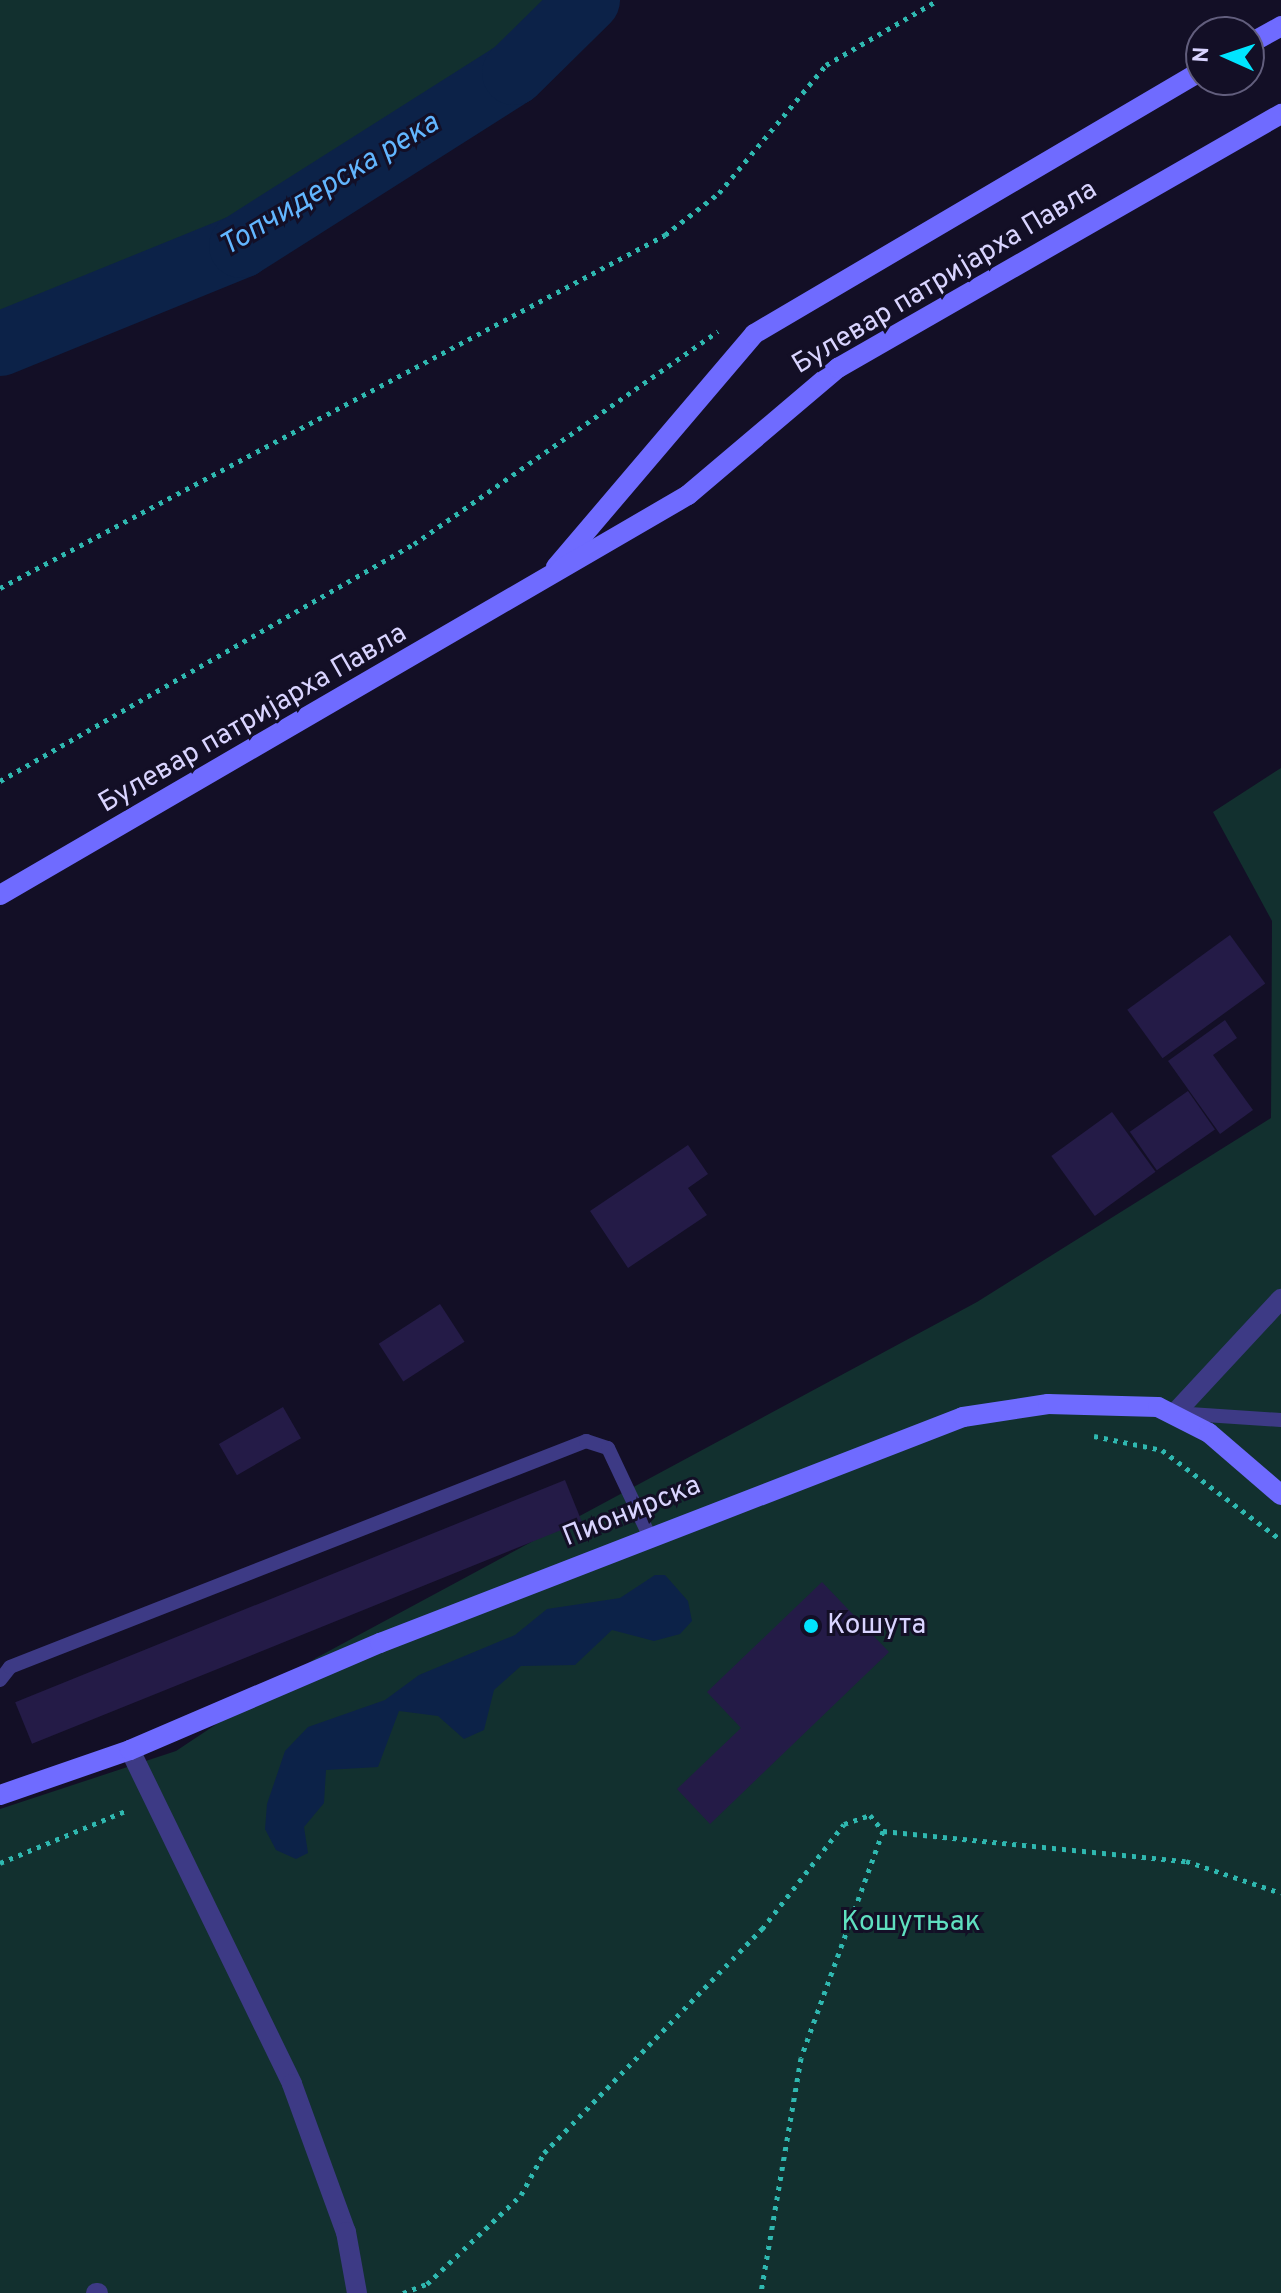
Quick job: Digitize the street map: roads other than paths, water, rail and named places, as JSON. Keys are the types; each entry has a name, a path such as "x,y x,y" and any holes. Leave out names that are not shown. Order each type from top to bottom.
{"main road":[{"name":"Булевар патријарха Павла","path":"533,590 754,334 1185,80"},
{"name":"Булевар патријарха Павла","path":"0,895 533,590 718,474 838,368 1281,114"},
{"name":"Пионирска","path":"1,1790 130,1750 649,1535 963,1417 1085,1402 1175,1413"},
{"path":"1175,1413 1281,1495"}],"street":[{"path":"1175,1413 1281,1299"},
{"path":"130,1750 292,2084 346,2232 357,2293"}],"lane":[{"path":"1175,1413 1281,1420"},
{"path":"0,1680 10,1667 586,1441 608,1448 649,1535"}],"water":[{"path":"655,1575 665,1575 688,1601 692,1621 680,1634 654,1641 612,1630 575,1665 521,1666 494,1690 484,1730 464,1739 438,1716 399,1711 378,1767 326,1770 324,1803 304,1827 308,1853 296,1859 276,1850 265,1829 267,1804 285,1751 308,1727 385,1700 419,1675 515,1635 547,1609 620,1598"}],"waterway":[{"name":"Топчидерска река","path":"0,344 241,246 514,73 588,0"}],"place":[{"name":"Кошута","path":"811,1626"}],"park label":[{"name":"Кошутњак","path":"911,1923"}]}
